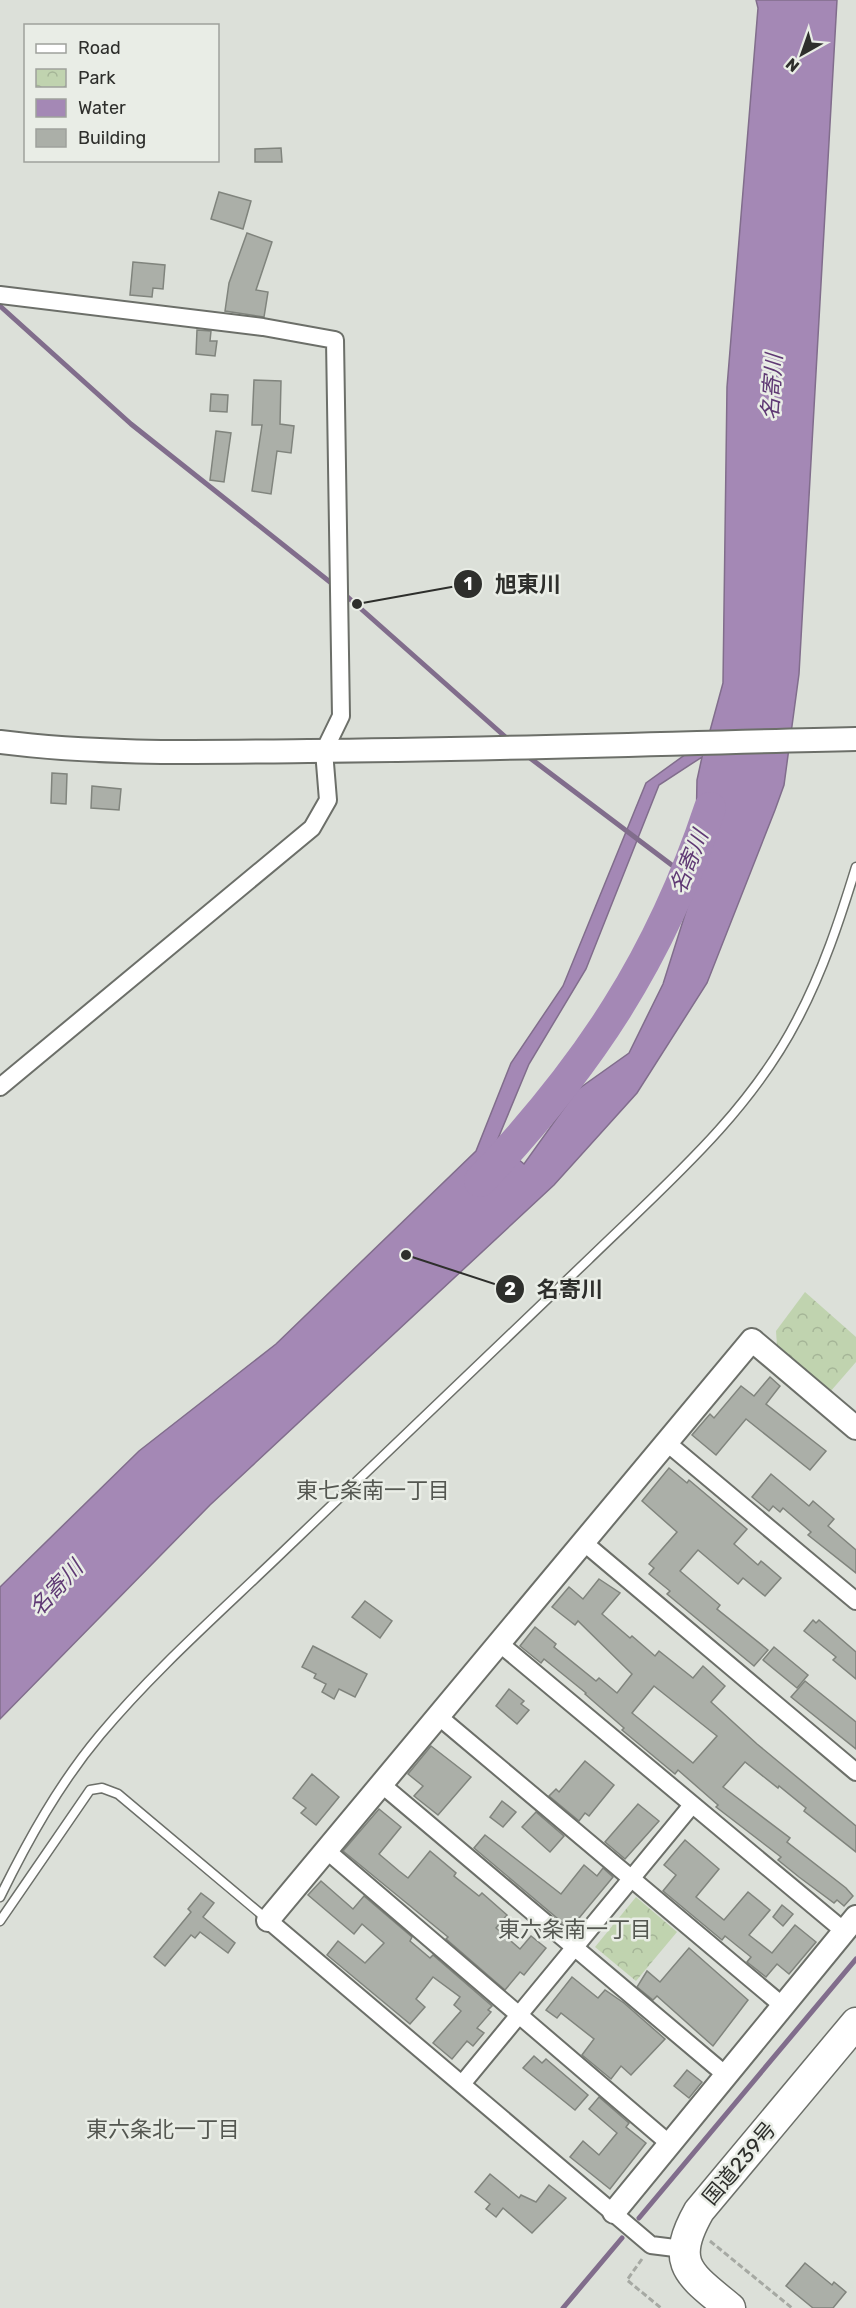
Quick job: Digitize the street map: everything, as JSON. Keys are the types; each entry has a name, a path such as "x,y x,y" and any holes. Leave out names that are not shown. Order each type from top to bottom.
{"highway":[{"name":"国道239号","path":"685,2241 699,2211 856,2023"},
{"path":"685,2241 687,2268 700,2283 730,2308"}],"street":[{"path":"0,295 263,327 335,340 341,716 324,751 328,800 312,828 0,1087"},
{"path":"0,742 144,753 353,752 856,740"},
{"path":"685,2241 651,2245 268,1920 752,1340 856,1428"},
{"path":"666,1442 856,1601"},
{"path":"582,1541 856,1772"},
{"path":"499,1643 692,1806 850,1924 614,2212"},
{"path":"438,1716 783,2006"},
{"path":"381,1784 727,2076"},
{"path":"462,2084 692,1806"},
{"path":"326,1850 671,2145"}],"lane":[{"path":"0,1897 58,1791 100,1735 236,1597 544,1303 727,1123 767,1069 797,1021 831,946 856,867"},
{"path":"0,1921 90,1790 102,1788 118,1794 268,1920"}],"path":[{"path":"685,2241 714,2243 792,2308"},
{"path":"651,2245 627,2280 661,2308"}],"green space":[{"path":"805,1292 856,1337 856,1362 830,1392 777,1346 776,1331"},
{"path":"636,1897 677,1932 636,1981 595,1947"}],"water":[{"path":"756,0 837,0 799,674 784,785 707,983 637,1093 554,1185 210,1505 0,1719 0,1587 139,1451 276,1344 476,1151 511,1063 563,986 646,783 708,738 723,683 727,387 758,8","holes":["702,757 697,780 695,883 663,984 629,1053 577,1090 524,1164 497,1141 529,1064 586,969 659,785"]}],"building":[{"path":"281,148 282,162 255,162 255,149"},
{"path":"219,192 251,201 243,229 211,219"},
{"path":"247,233 272,242 256,290 268,292 264,317 225,311 229,283"},
{"path":"133,262 165,265 163,289 153,288 152,297 130,295"},
{"path":"197,330 211,331 210,341 217,341 215,356 196,354"},
{"path":"254,380 281,381 280,424 294,426 291,453 277,451 271,494 252,491 262,425 252,425"},
{"path":"211,394 228,395 227,412 210,411"},
{"path":"216,431 231,433 224,482 210,480"},
{"path":"52,773 67,774 66,804 51,803"},
{"path":"92,786 121,789 119,810 91,808"},
{"path":"770,1377 780,1386 766,1404 826,1451 810,1470 746,1419 716,1455 692,1435 710,1414 714,1418 741,1386 754,1396"},
{"path":"669,1468 687,1483 689,1480 747,1529 734,1544 758,1565 761,1561 781,1578 765,1596 743,1578 738,1584 698,1550 680,1571 720,1605 717,1609 768,1650 754,1666 667,1594 670,1591 649,1574 654,1568 649,1564 677,1532 642,1501"},
{"path":"771,1474 809,1506 813,1501 834,1519 828,1526 856,1550 856,1573 808,1535 811,1532 783,1508 780,1512 773,1506 769,1511 752,1497"},
{"path":"599,1579 620,1593 602,1614 655,1656 659,1651 693,1678 703,1666 725,1686 711,1702 757,1744 856,1826 856,1852 804,1811 806,1808 779,1786 778,1788 745,1762 723,1787 790,1838 787,1842 846,1888 853,1896 844,1906 837,1900 834,1903 799,1877 778,1860 781,1857 716,1807 718,1805 678,1770 675,1774 622,1730 624,1728 586,1693 544,1659 541,1663 520,1646 535,1627 556,1644 554,1647 596,1681 599,1678 617,1693 632,1674 578,1621 575,1625 552,1607 569,1587 583,1599","holes":["654,1686 717,1736 693,1763 632,1713"]},
{"path":"365,1601 392,1621 380,1638 352,1617"},
{"path":"813,1620 816,1623 819,1620 856,1652 856,1679 833,1660 836,1657 804,1631"},
{"path":"313,1646 367,1674 355,1697 339,1689 334,1699 322,1692 326,1684 314,1678 316,1674 302,1667"},
{"path":"774,1647 808,1675 797,1688 763,1660"},
{"path":"805,1681 856,1722 856,1749 791,1697"},
{"path":"509,1689 524,1701 521,1704 529,1710 517,1724 496,1706"},
{"path":"431,1746 471,1777 438,1815 414,1796 423,1786 408,1774"},
{"path":"585,1761 614,1785 589,1816 585,1813 579,1821 549,1796 556,1789 559,1792"},
{"path":"312,1774 339,1797 316,1825 301,1813 306,1808 293,1798"},
{"path":"502,1801 516,1812 503,1827 490,1817"},
{"path":"638,1804 659,1821 625,1859 605,1842"},
{"path":"379,1809 401,1827 379,1854 399,1871 408,1878 430,1851 456,1873 454,1876 479,1896 482,1893 507,1915 496,1928 520,1949 531,1936 546,1948 524,1975 520,1972 505,1990 446,1939 448,1937 343,1851"},
{"path":"536,1812 564,1836 550,1852 522,1827"},
{"path":"485,1835 561,1894 584,1865 597,1876 603,1868 613,1877 570,1929 474,1848"},
{"path":"685,1840 719,1869 696,1897 724,1920 748,1892 770,1910 749,1935 772,1953 795,1925 816,1942 789,1974 777,1964 766,1977 747,1962 751,1957 725,1936 722,1940 663,1891 676,1875 664,1865"},
{"path":"321,1881 353,1909 364,1896 412,1937 410,1941 430,1958 433,1955 492,2006 488,2010 491,2012 477,2028 484,2033 473,2046 467,2041 452,2059 433,2043 461,2011 454,2005 460,1997 433,1977 416,1999 425,2007 410,2024 327,1955 338,1941 365,1963 384,1943 362,1924 354,1934 308,1895"},
{"path":"201,1893 214,1903 203,1917 235,1943 228,1953 200,1932 195,1938 191,1935 165,1966 154,1957 191,1912 188,1909"},
{"path":"782,1905 793,1914 783,1926 773,1917"},
{"path":"689,1948 748,2000 713,2046 657,1996 653,2000 637,1987 647,1971 660,1982"},
{"path":"572,1977 598,1998 605,1990 624,2003 665,2039 631,2075 621,2066 611,2079 582,2055 594,2039 561,2013 557,2018 546,2010"},
{"path":"534,2056 542,2063 546,2059 588,2095 575,2110 523,2068"},
{"path":"687,2070 702,2082 689,2098 674,2086"},
{"path":"599,2097 629,2123 626,2127 646,2143 610,2189 570,2157 583,2141 599,2155 617,2133 589,2109"},
{"path":"490,2174 519,2198 521,2195 536,2202 549,2185 566,2198 532,2233 503,2208 496,2217 486,2209 490,2204 475,2192"},
{"path":"805,2263 832,2285 834,2282 846,2292 833,2308 813,2308 786,2286"}],"waterway":[{"path":"0,306 131,424 335,586"},
{"path":"342,592 510,741"},
{"path":"526,755 685,875"},
{"name":"名寄川","path":"480,1181 554,1096 587,1053 617,1008 668,914 710,808"},
{"path":"639,2218 856,1959"},
{"path":"563,2308 622,2238"}],"place":[{"name":"旭東川","path":"357,604"},
{"name":"名寄川","path":"406,1255"}],"district":[{"name":"東七条南一丁目","path":"373,1490"},
{"name":"東六条南一丁目","path":"575,1929"},
{"name":"東六条北一丁目","path":"163,2129"}]}
